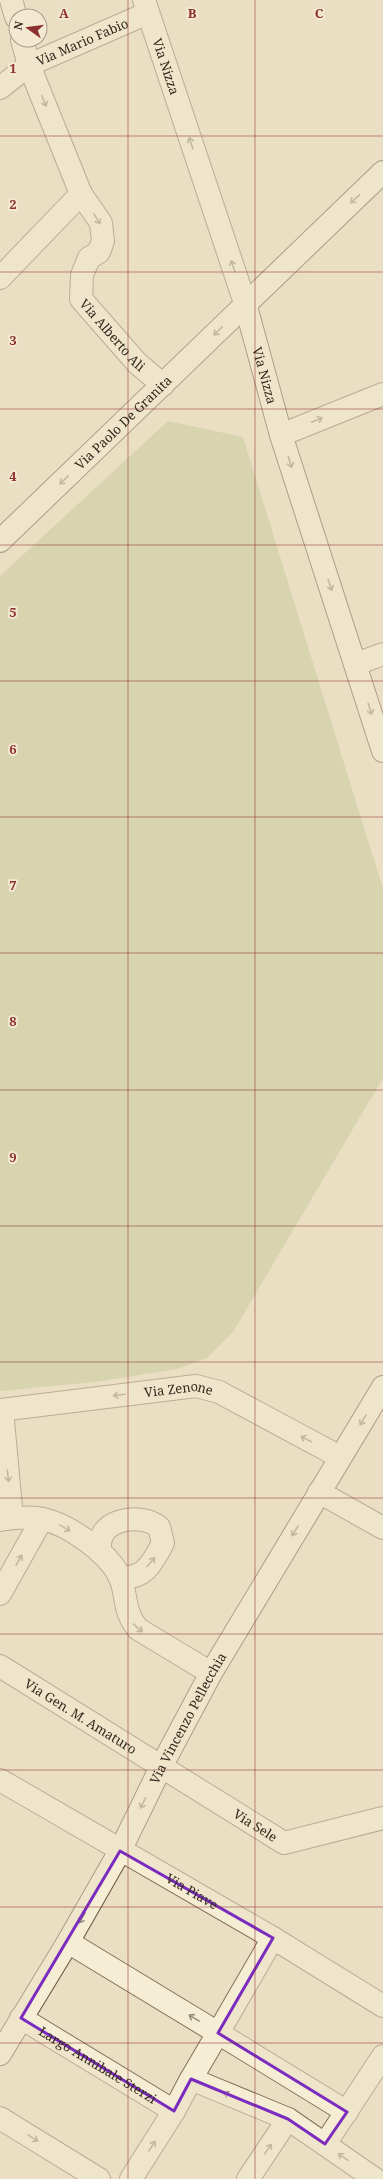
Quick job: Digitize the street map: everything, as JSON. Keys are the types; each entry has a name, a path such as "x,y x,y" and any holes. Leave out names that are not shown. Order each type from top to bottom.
{"street":[{"name":"Via Mario Fabio","path":"0,88 29,65 146,7"},
{"name":"Via Nizza","path":"146,7 245,303 281,435 383,751"},
{"name":"Via Alberto Ali","path":"24,48 29,65 81,194 101,223 103,241 100,252 89,258 84,269 81,299 137,363 163,385"},
{"name":"Via Paolo De Granita","path":"0,541 163,385 245,303 383,172"},
{"path":"0,278 81,194"},
{"path":"281,435 383,394"},
{"path":"356,664 383,654"},
{"name":"Via Zenone","path":"1,1410 196,1386 219,1392 340,1457"},
{"name":"Via Vincenzo Pellecchia","path":"0,2054 68,1942 120,1851 162,1765 211,1673 383,1387"},
{"path":"1,1410 6,1519 42,1519 62,1526 101,1553 119,1576 130,1620 138,1629 211,1673"},
{"path":"319,1492 383,1528"},
{"path":"0,1594 42,1519"},
{"path":"101,1553 99,1547 101,1538 112,1524 136,1519 147,1520 159,1527 163,1543 156,1557 142,1573 136,1577 129,1578 119,1576"},
{"name":"Via Gen. M. Amaturo","path":"0,1666 162,1765"},
{"name":"Via Sele","path":"162,1765 284,1843 383,1818"},
{"name":"Via Piave","path":"0,1780 272,1938 383,2006"},
{"path":"131,2179 174,2112 190,2078 272,1938"},
{"path":"68,1942 347,2112"},
{"name":"Largo Annibale Sterzi","path":"21,2018 174,2112"},
{"path":"325,2144 383,2056"},
{"path":"190,2078 288,2120 375,2179"},
{"path":"0,2118 99,2179"},
{"path":"248,2179 288,2120"}],"highlighted area":[{"path":"120,1851 273,1938 218,2033 347,2112 325,2144 288,2119 191,2079 174,2111 21,2018"}],"green space":[{"path":"168,421 243,437 383,889 383,1078 233,1332 207,1358 177,1369 95,1382 0,1391 0,576"}]}
